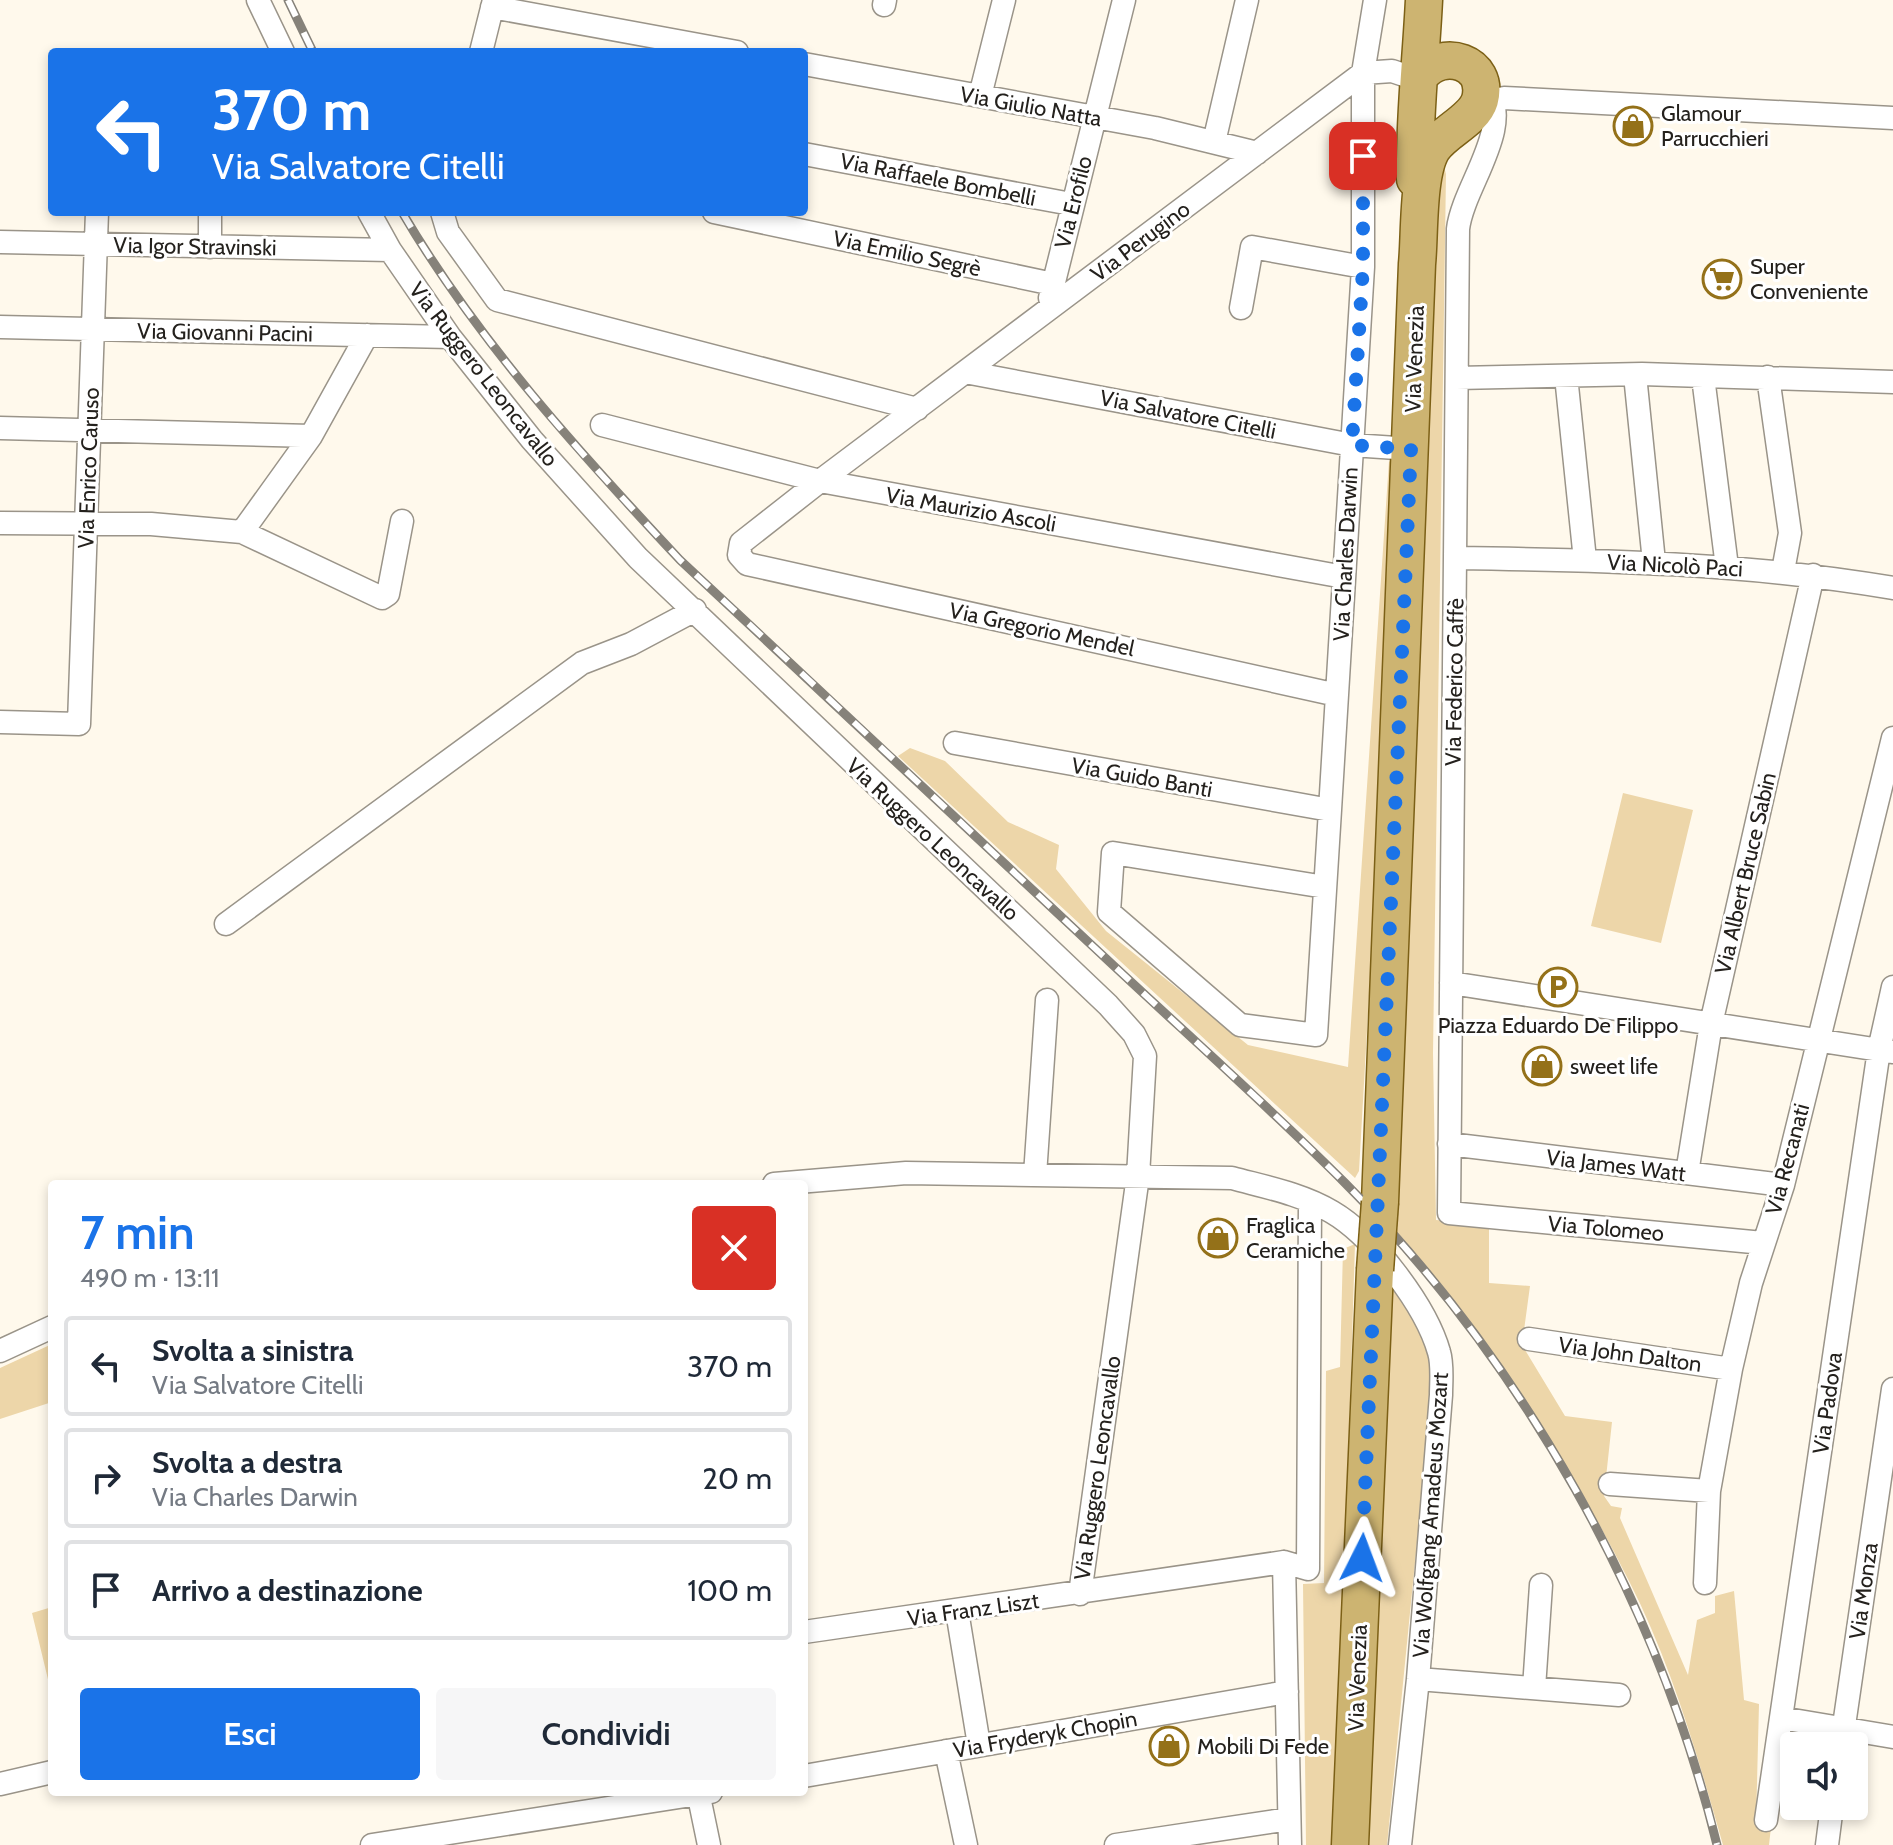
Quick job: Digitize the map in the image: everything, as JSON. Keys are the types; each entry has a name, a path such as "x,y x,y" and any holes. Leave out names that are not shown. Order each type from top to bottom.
{"main road":[{"path":"1417,264 1414,132 1424,0"},
{"path":"1417,264 1425,169 1431,151 1466,102 1444,0"},
{"path":"1444,59 1466,102 1424,110 1419,82 1427,68 1444,59"},
{"name":"Via Venezia","path":"1350,1845 1380,1202 1417,264"}],"street":[{"path":"258,0 281,48"},
{"path":"980,96 1004,0"},
{"name":"Via Erofilo","path":"1047,311 1071,204 1124,0"},
{"path":"1214,142 1247,0"},
{"path":"1375,0 1363,73 1392,71 1419,82"},
{"path":"482,48 493,4 717,48"},
{"name":"Via Giulio Natta","path":"808,65 1095,117 1257,153"},
{"name":"Via Perugino","path":"747,564 739,555 741,543 1363,73"},
{"name":"Via Charles Darwin","path":"1325,887 1113,853 1109,912 1240,1025 1316,1035 1363,267 1363,73"},
{"path":"1485,157 1466,102 1504,98 1893,118"},
{"name":"Via Federico Caffè","path":"1449,1213 1459,220 1466,193 1485,157 1493,131 1466,102"},
{"name":"Via Raffaele Bombelli","path":"808,155 1071,204"},
{"name":"Via Enrico Caruso","path":"0,722 79,724 97,216"},
{"path":"210,216 210,247"},
{"name":"Via Ruggero Leoncavallo","path":"371,216 390,250 450,337 532,440 638,558 1134,1034 1145,1056 1138,1176 1080,1594"},
{"path":"443,216 448,232 497,300 917,409"},
{"name":"Via Emilio Segrè","path":"733,216 1053,284"},
{"name":"Via Igor Stravinski","path":"0,242 390,250"},
{"path":"1241,308 1252,247 1363,267"},
{"name":"Via Giovanni Pacini","path":"0,327 450,337"},
{"path":"242,532 311,436 367,335"},
{"name":"Via Salvatore Citelli","path":"965,372 1352,445 1411,449"},
{"path":"1457,378 1635,375 1893,382"},
{"path":"1635,375 1654,562"},
{"path":"1566,376 1585,560"},
{"path":"1703,377 1727,567"},
{"path":"1768,377 1790,533 1783,571"},
{"name":"Via Maurizio Ascoli","path":"602,425 820,481 1344,577"},
{"path":"0,428 311,436"},
{"path":"0,523 151,524 242,532 382,598 388,594 402,521"},
{"name":"Via Nicolò Paci","path":"1455,558 1654,562 1783,571 1893,588"},
{"name":"Via Gregorio Mendel","path":"747,564 1337,695"},
{"name":"Via Albert Bruce Sabin","path":"1687,1173 1711,1024 1813,575"},
{"path":"226,924 582,663 631,644 695,610"},
{"name":"Via Recanati","path":"1705,1583 1709,1491 1731,1369 1763,1243 1783,1185 1817,1040 1885,814 1893,738"},
{"name":"Via Guido Banti","path":"955,743 1330,810"},
{"path":"1451,983 1886,1051"},
{"name":"Via Padova","path":"1766,1820 1886,1051 1893,987"},
{"path":"1035,1175 1047,1000"},
{"name":"Via James Watt","path":"1449,1144 1783,1185"},
{"name":"Via Wolfgang Amadeus Mozart","path":"808,1181 906,1173 1232,1178 1332,1212 1370,1244 1410,1295 1440,1354 1441,1395 1418,1679 1400,1845"},
{"name":"Via Franz Liszt","path":"808,1631 1284,1562 1308,1569 1310,1203"},
{"name":"Via Tolomeo","path":"1449,1213 1763,1243"},
{"path":"0,1351 48,1329"},
{"name":"Via John Dalton","path":"1529,1339 1731,1369"},
{"name":"Via Monza","path":"1843,1732 1893,1389"},
{"path":"1610,1484 1709,1491"},
{"path":"1284,1562 1290,1845"},
{"path":"1534,1688 1541,1585"},
{"path":"957,1611 979,1745"},
{"path":"1418,1679 1619,1695"},
{"name":"Via Fryderyk Chopin","path":"808,1775 1287,1692"},
{"path":"1781,1718 1826,1732"},
{"path":"1868,1737 1893,1737"},
{"path":"946,1751 966,1845"},
{"path":"0,1784 48,1773"},
{"path":"372,1845 459,1838 687,1796"},
{"path":"703,1796 709,1845"},
{"path":"1116,1845 1289,1819"},
{"path":"1827,1845 1830,1820"}],"shaded area":[{"path":"1440,151 1446,174 1433,1053 1436,1220 1489,1224 1489,1283 1530,1286 1522,1345 1565,1416 1612,1422 1604,1496 1611,1506 1622,1508 1620,1518 1688,1675 1697,1620 1715,1613 1715,1596 1734,1591 1744,1700 1759,1704 1756,1823 1771,1827 1769,1845 1723,1845 1671,1677 1644,1612 1604,1534 1523,1399 1462,1314 1396,1232"},
{"path":"1389,461 1396,467 1398,486 1359,1171 1355,1178 898,756 910,748 945,761 1008,822 1059,845 1056,869 1106,931 1248,1045 1348,1067"},
{"path":"1623,793 1693,810 1661,943 1591,926"},
{"path":"1355,1244 1336,1845 1306,1845 1303,1584 1324,1583 1326,1371 1340,1367 1343,1249"},
{"path":"1391,1286 1420,1329 1433,1380 1387,1845 1366,1845"},
{"path":"48,1346 48,1403 0,1419 0,1368"},
{"path":"48,1608 48,1679 32,1613"}],"railway":[{"path":"288,0 311,48"},
{"path":"404,216 463,305 531,394 680,560 1285,1124 1410,1253 1470,1328 1525,1407 1575,1489 1620,1575 1659,1663 1691,1754 1717,1845"}],"place":[{"name":"Glamour Parrucchieri","path":"1633,126"},
{"name":"Super Conveniente","path":"1722,279"},
{"name":"Piazza Eduardo De Filippo","path":"1558,987"},
{"name":"sweet life","path":"1542,1066"},
{"name":"Fraglica Ceramiche","path":"1218,1238"},
{"name":"Mobili Di Fede","path":"1169,1746"}],"route":[{"path":"1362,1558 1411,449 1352,445 1363,267 1363,156"}]}
